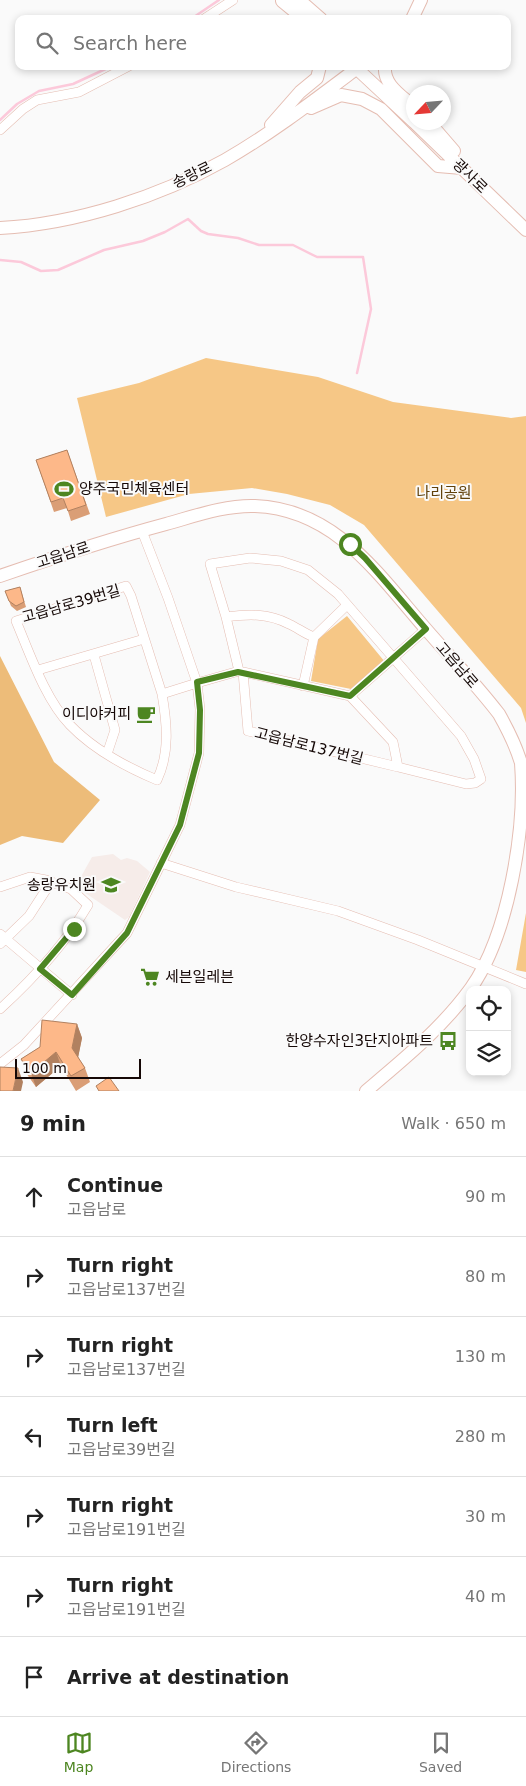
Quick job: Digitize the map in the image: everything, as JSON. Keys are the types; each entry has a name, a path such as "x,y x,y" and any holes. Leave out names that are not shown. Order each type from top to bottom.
{"street":[{"path":"210,15 233,0"},
{"path":"282,0 291,15"},
{"path":"282,0 299,15"},
{"path":"282,0 305,5 316,15"},
{"path":"413,15 421,0"},
{"path":"0,130 23,109 37,100 79,92 121,70"},
{"path":"260,137 300,92 317,78 319,70"},
{"name":"송랑로","path":"0,228 66,219 116,206 154,193 225,159 288,119 353,70"},
{"name":"광사로","path":"360,70 406,114"},
{"path":"385,70 384,75 388,83 406,100"},
{"path":"288,119 341,95 362,99 381,109 438,166 462,168"},
{"name":"광사로","path":"422,130 526,230"},
{"path":"436,130 496,200"},
{"name":"고읍남로","path":"0,576 142,531 220,509 255,506 281,510 308,518 330,530 365,558 499,714 512,738 521,764 525,796 525,819 516,882 505,920 484,968 463,999 439,1027 366,1091"},
{"path":"0,1064 24,1045 127,933 180,825 199,753 200,710 197,682 142,531"},
{"name":"고읍남로137번길","path":"250,558 281,561 308,570 338,594 461,736 474,760 481,779 475,783 466,784 248,731 241,672 226,617 210,564 250,558"},
{"name":"고읍남로39번길","path":"126,586 131,596 162,694 167,724 162,770 157,780 137,772 107,754 70,725 52,699 38,670 16,621 126,586"},
{"path":"303,686 314,637 347,605"},
{"path":"226,617 248,614 270,616 314,637"},
{"path":"350,696 426,629"},
{"path":"38,670 144,639"},
{"path":"94,654 114,730 107,754"},
{"path":"162,694 197,682 241,672 350,696 393,742 398,767"},
{"path":"161,863 236,887 338,911 418,940 526,984"},
{"path":"0,887 30,877 71,889 88,905 74,929 40,969 0,1009"},
{"path":"51,882 29,916 2,939 72,995"}],"shaded area":[{"path":"0,656 54,762 100,800 63,843 22,836 0,845"},
{"name":"송랑유치원","path":"113,854 121,860 127,858 137,861 150,872 129,917 125,920 78,888 78,882 92,857"}],"green space":[{"name":"나리공원","path":"206,358 318,377 393,402 511,418 526,416 526,723 521,708 364,525 330,505 287,494 252,488 189,494 106,517 77,398 139,383"},
{"path":"347,616 385,662 351,689 311,681 318,639"},
{"path":"526,913 526,972 516,970"}],"building":[{"name":"양주국민체육센터","path":"67,450 86,505 68,511 63,498 51,502 36,460"},
{"path":"20,587 24,602 16,606 9,601 5,591"},
{"path":"42,1020 77,1024 72,1048 85,1068 71,1076 56,1052 31,1073 21,1059 40,1047"},
{"path":"0,1067 18,1068 13,1091 0,1091"},
{"path":"109,1077 119,1091 99,1091 96,1086"}],"waterway":[{"path":"197,15 219,0"},
{"path":"0,120 17,104 39,91 73,84 103,70"},
{"path":"0,260 21,262 41,271 58,270 104,250 143,241 165,232 188,219 201,231 208,234 238,238 259,245 293,245 317,257 363,257 371,309 357,373"}],"place":[{"name":"양주국민체육센터","path":"64,489"},
{"name":"이디야커피","path":"146,714"},
{"name":"송랑유치원","path":"111,885"},
{"name":"세븐일레븐","path":"150,977"},
{"name":"한양수자인3단지아파트","path":"448,1041"}],"route":[{"path":"74,929 40,969 72,995 127,933 180,825 199,753 200,710 197,682 238,672 350,696 426,629 365,558 350,544"}]}
